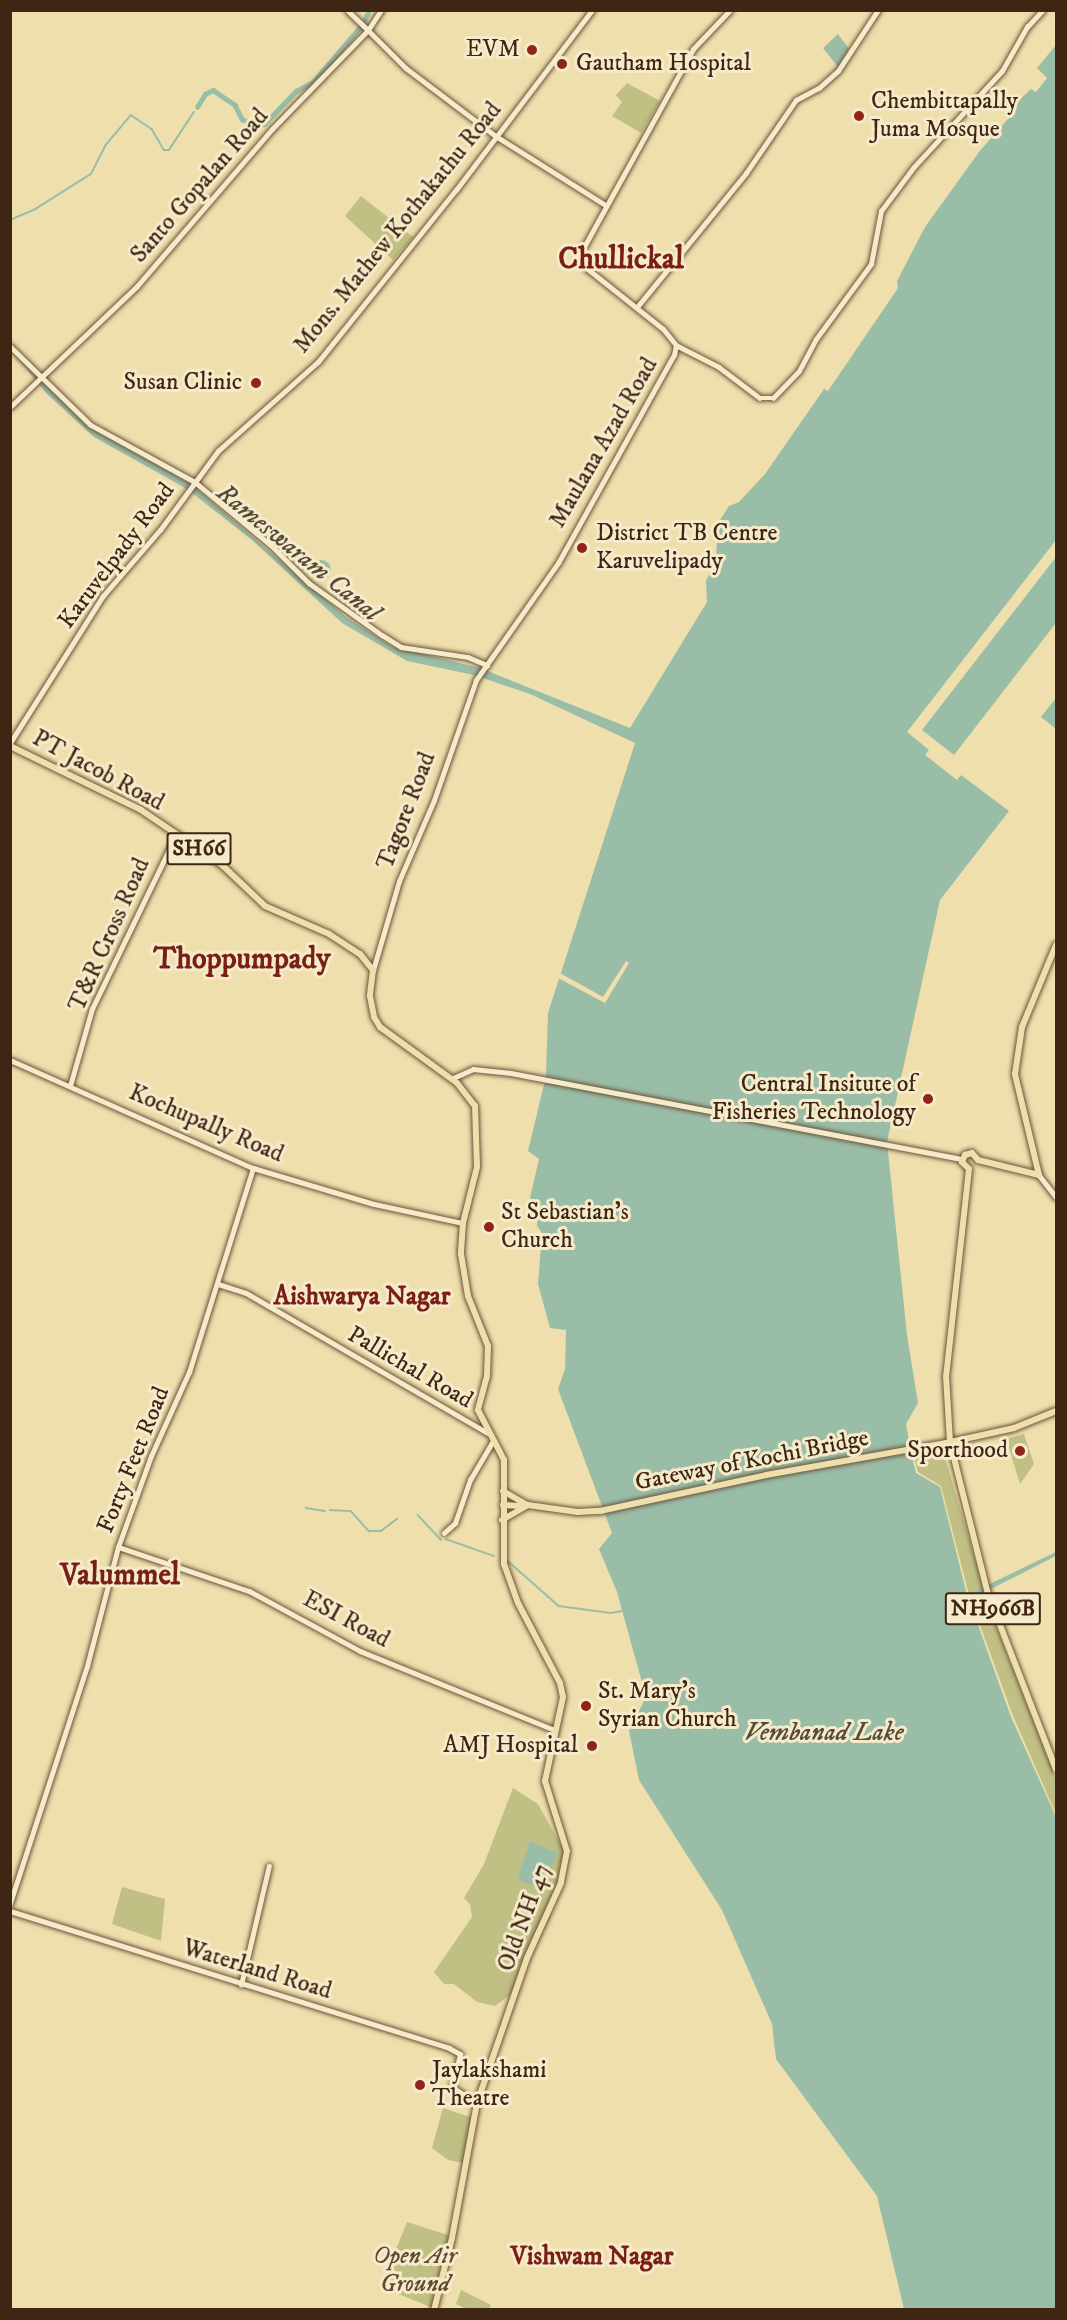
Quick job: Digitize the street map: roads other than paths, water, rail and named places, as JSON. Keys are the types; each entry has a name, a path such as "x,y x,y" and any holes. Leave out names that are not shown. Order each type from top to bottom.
{"main road":[{"path":"347,10 368,30"},
{"name":"Santo Gopalan Road","path":"10,407 118,306 272,129 368,30 381,10"},
{"name":"Maulana Azad Road","path":"485,667 558,563 580,518 625,447 676,345 638,306 585,267 580,258 604,204 693,49 730,10"},
{"name":"Tagore Road","path":"373,970 399,881 434,800 477,679 485,667"},
{"name":"PT Jacob Road","path":"10,744 122,799 228,870 265,906 329,934 360,954 373,970"},
{"path":"1039,1175 1015,1074 1022,1027 1056,945"},
{"name":"Old NH 47","path":"373,970 370,996 374,1017 380,1026 451,1078 475,1106 479,1128 474,1186 463,1223 462,1275 489,1346 487,1376 478,1410 504,1460 502,1520 504,1564 518,1603 560,1683 563,1697 545,1781 546,1795 567,1845 561,1883 527,1958 477,2103 452,2238 434,2310"},
{"name":"Kochupally Road","path":"10,1060 253,1168 374,1204 463,1223"},
{"path":"978,1161 969,1169 962,1160 970,1153 978,1161 1020,1167 1039,1175"},
{"name":"Forty Feet Road","path":"10,1903 87,1666 118,1546 151,1456 189,1372 253,1168"},
{"name":"NH966B","path":"969,1169 946,1377 950,1442 988,1594 1056,1769"},
{"name":"Pallichal Road","path":"218,1284 246,1293 489,1434"},
{"path":"950,1442 1014,1428 1056,1411"},
{"name":"Gateway of Kochi Bridge","path":"528,1505 578,1512 950,1442"},
{"path":"503,1491 528,1505"},
{"path":"503,1505 528,1505"},
{"path":"502,1520 528,1505"},
{"name":"ESI Road","path":"118,1546 249,1590 360,1651 555,1730"},
{"name":"Waterland Road","path":"10,1911 457,2051 460,2058 452,2087 477,2103"}],"street":[{"name":"Mons. Mathew Kothakathu Road","path":"195,483 238,429 318,362 592,10"},
{"path":"638,306 746,174 796,100 819,88 838,71 879,10"},
{"path":"676,345 719,367 760,398 773,398 799,371 816,339 871,264 881,211 913,168 1002,71 1027,27 1042,10"},
{"path":"368,30 406,68 496,136 604,204"},
{"path":"10,346 39,380 91,425 195,483 271,544 309,583 382,635 401,646 468,657 485,667"},
{"name":"Karuvelpady Road","path":"10,744 103,596 195,483"},
{"name":"T&R Cross Road","path":"70,1086 92,1009 176,835"},
{"path":"451,1078 473,1069 512,1073 962,1160"},
{"path":"1039,1175 1056,1197"},
{"path":"444,1533 456,1521 470,1480 493,1441"},
{"path":"241,1984 268,1866"}],"water":[{"path":"838,34 849,49 838,67 823,48"},
{"name":"Vembanad Lake","path":"1056,45 1056,540 907,732 929,750 925,755 957,780 961,775 1009,811 940,900 887,1142 907,1335 918,1403 906,1424 916,1473 940,1487 967,1595 1056,1552 1056,1556 969,1600 1011,1717 1056,1817 1056,2309 904,2309 877,2196 776,2059 772,2024 722,1910 639,1780 629,1731 646,1697 617,1592 599,1549 612,1533 558,1389 565,1369 566,1330 550,1328 538,1284 542,1233 537,1226 539,1205 530,1198 539,1159 528,1151 546,1076 548,1013 635,743 530,694 474,675 407,661 342,623 252,540 187,489 94,437 45,392 11,350 90,427 191,484 346,617 391,646 480,668 630,728 707,602 706,581 716,560 718,523 729,506 739,502 765,474 824,389 828,391 898,288 897,281 925,227 979,152 1014,112 1012,107 1031,89 1036,92 1047,78 1037,68"},
{"path":"1056,557 1056,623 954,755 922,730"},
{"path":"321,560 328,563 331,570 328,577 321,580 314,577 311,570 314,563"},
{"path":"1056,698 1056,729 1041,717"},
{"path":"530,1841 558,1853 547,1878 536,1886 521,1881 518,1876"}],"waterway":[{"path":"364,21 369,10"},
{"path":"197,107 205,94 213,90 235,105 242,119 258,126 264,124 296,91 313,82 360,27"},
{"path":"10,220 34,210 91,174 105,146 131,115 152,129 164,150 169,150 194,112"},
{"path":"306,1508 325,1511"},
{"path":"330,1510 351,1511 369,1531 381,1531 397,1519"},
{"path":"418,1515 441,1540"},
{"path":"446,1539 494,1556"},
{"path":"508,1561 559,1606 611,1613 622,1611"}],"place":[{"name":"EVM","path":"532,50"},
{"name":"Gautham Hospital","path":"562,64"},
{"name":"Chembittapally Juma Mosque","path":"859,116"},
{"name":"Susan Clinic","path":"256,383"},
{"name":"District TB Centre Karuvelipady","path":"582,548"},
{"name":"Central Insitute of Fisheries Technology","path":"928,1099"},
{"name":"St Sebastian's Church","path":"489,1227"},
{"name":"Sporthood","path":"1020,1451"},
{"name":"St. Mary's Syrian Church","path":"586,1706"},
{"name":"AMJ Hospital","path":"592,1746"},
{"name":"Jaylakshami Theatre","path":"420,2085"}],"district":[{"name":"Chullickal","path":"621,260"},
{"name":"Thoppumpady","path":"242,960"},
{"name":"Aishwarya Nagar","path":"362,1297"},
{"name":"Valummel","path":"120,1576"},
{"name":"Vishwam Nagar","path":"592,2257"}],"water label":[{"name":"Rameswaram Canal","path":"298,553"}],"park label":[{"name":"Open Air Ground","path":"415,2271"}]}
